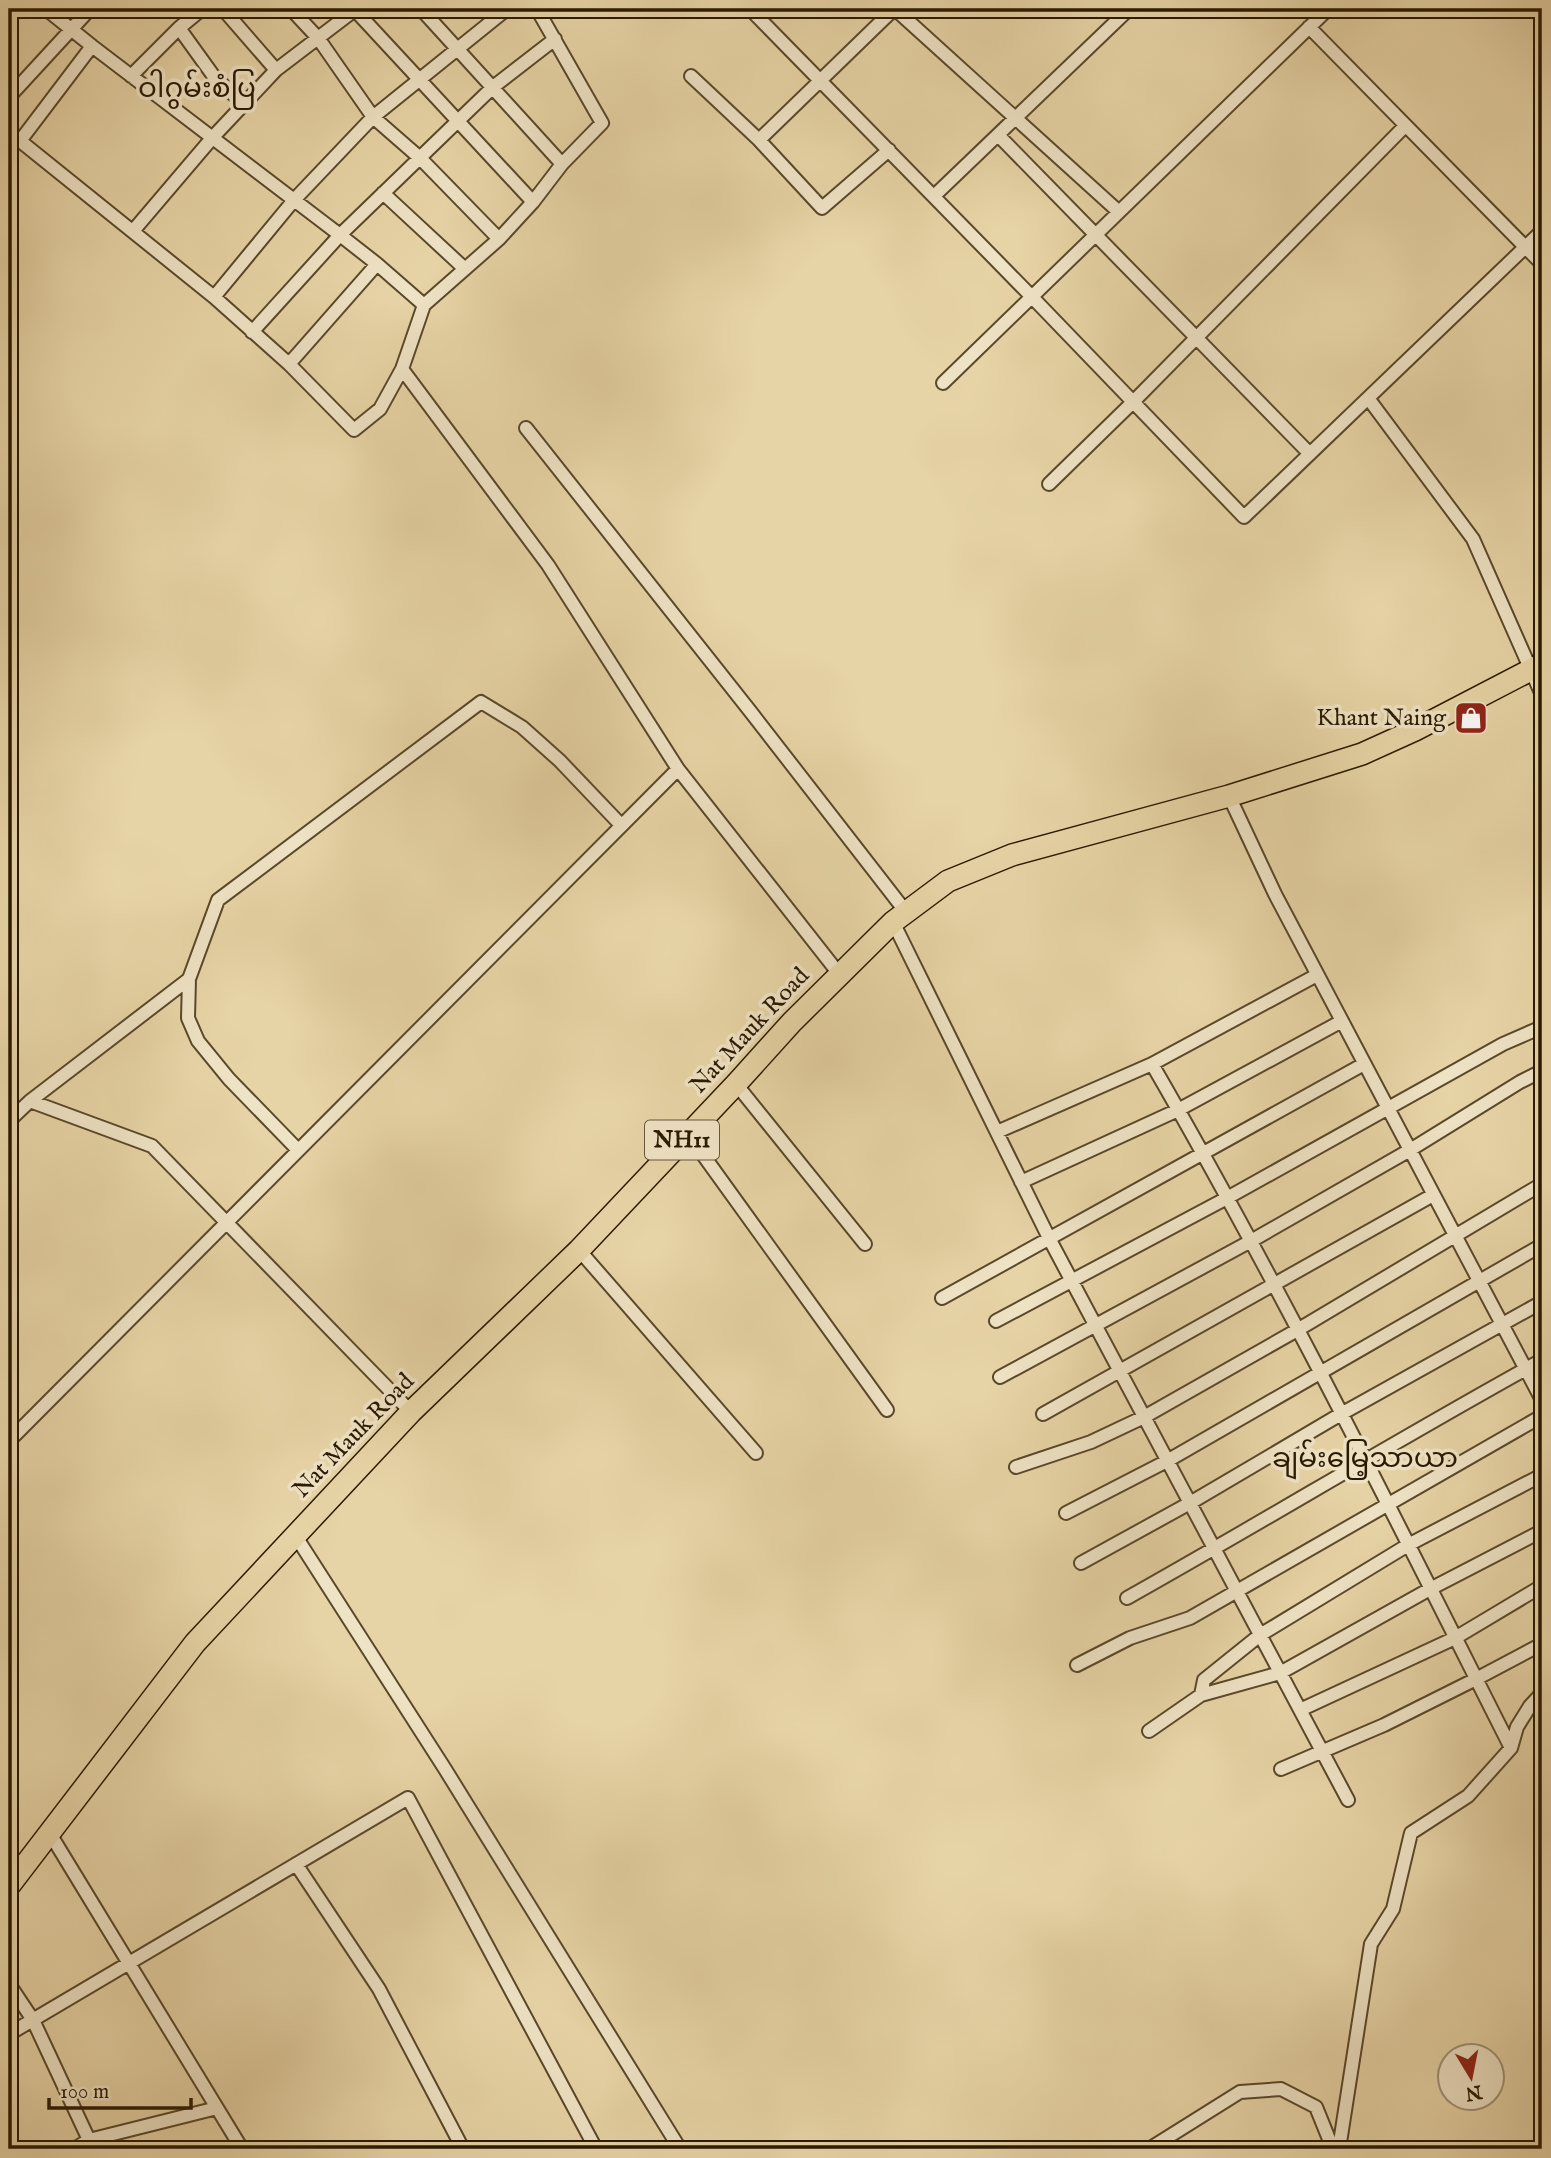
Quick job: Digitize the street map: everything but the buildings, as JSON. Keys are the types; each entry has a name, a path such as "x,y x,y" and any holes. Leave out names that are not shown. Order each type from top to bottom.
{"highway":[{"name":"Nat Mauk Road","path":"9,1886 195,1643 411,1412 579,1250 792,1022 900,917 948,881 1012,855 1228,796 1362,754 1415,730 1536,667"}],"street":[{"path":"9,97 90,9"},
{"path":"131,76 202,9"},
{"path":"223,9 276,70"},
{"path":"291,9 317,38 373,117 421,158 499,239"},
{"path":"134,231 213,137 276,70 355,9 533,202"},
{"path":"421,9 562,164"},
{"path":"482,9 492,21"},
{"path":"214,297 295,200 373,117 507,9"},
{"path":"9,132 214,297 289,364 354,430 380,409 402,369 424,305 499,239 533,202 562,164 602,123 537,9"},
{"path":"750,9 1244,517 1542,231"},
{"path":"759,139 895,9 1119,212"},
{"path":"934,196 1129,9"},
{"path":"943,383 1328,9"},
{"path":"55,11 92,46 340,235 424,305"},
{"path":"1309,27 1542,264"},
{"path":"179,28 215,78 244,104"},
{"path":"252,332 340,235 383,193 493,87 555,38"},
{"path":"20,141 92,46"},
{"path":"691,76 759,139 822,208 889,150"},
{"path":"1049,484 1405,126"},
{"path":"998,135 1310,454"},
{"path":"383,193 465,268"},
{"path":"289,364 377,264"},
{"path":"402,369 548,565 678,769 840,975"},
{"path":"1368,398 1473,539 1536,667 1542,695"},
{"path":"526,428 742,701 900,917 997,1132 1050,1240 1348,1800"},
{"path":"299,1150 229,1079 198,1041 188,1018 189,979 218,900 481,702 522,727 560,761 621,825"},
{"path":"9,1441 678,769"},
{"path":"1228,796 1317,975 1542,1400"},
{"path":"997,1132 1152,1064 1317,975"},
{"path":"9,1121 30,1101 189,979"},
{"path":"1021,1182 1178,1110 1342,1021"},
{"path":"996,1321 1227,1198 1503,1044 1542,1027"},
{"path":"1152,1064 1298,1329 1511,1748"},
{"path":"942,1298 1364,1064"},
{"path":"1000,1377 1251,1241 1410,1150 1520,1082 1542,1072"},
{"path":"736,1084 865,1244"},
{"path":"30,1101 152,1146 411,1412"},
{"path":"688,1134 887,1410"},
{"path":"1016,1467 1091,1442 1144,1416 1298,1329 1542,1184"},
{"path":"1043,1414 1433,1195"},
{"path":"1066,1513 1167,1461 1542,1245"},
{"path":"579,1250 755,1453"},
{"path":"1081,1563 1542,1302"},
{"path":"1127,1598 1365,1459 1542,1360"},
{"path":"1077,1665 1130,1638 1190,1618 1542,1416"},
{"path":"1201,1695 1204,1680 1260,1635 1408,1545 1542,1475"},
{"path":"1149,1731 1201,1695 1280,1673 1430,1589 1542,1531"},
{"path":"295,1535 445,1769 680,2149"},
{"path":"1300,1710 1455,1637 1542,1586"},
{"path":"1281,1769 1384,1725 1542,1644"},
{"path":"1339,2149 1371,1944 1393,1909 1411,1833 1468,1796 1511,1748 1517,1727 1542,1693"},
{"path":"9,2034 408,1798 596,2149"},
{"path":"49,1832 242,2149"},
{"path":"296,1864 379,1989 463,2149"},
{"path":"9,1984 33,2020 89,2140"},
{"path":"1149,2149 1240,2092 1281,2089 1316,2107 1333,2149"},
{"path":"74,2149 89,2140 217,2108"}],"place":[{"name":"Khant Naing","path":"1471,718"}],"district":[{"name":"ဝါဂွမ်းစံပြ","path":"197,89"},
{"name":"ချမ်းမြေ့သာယာ","path":"1365,1459"}]}
